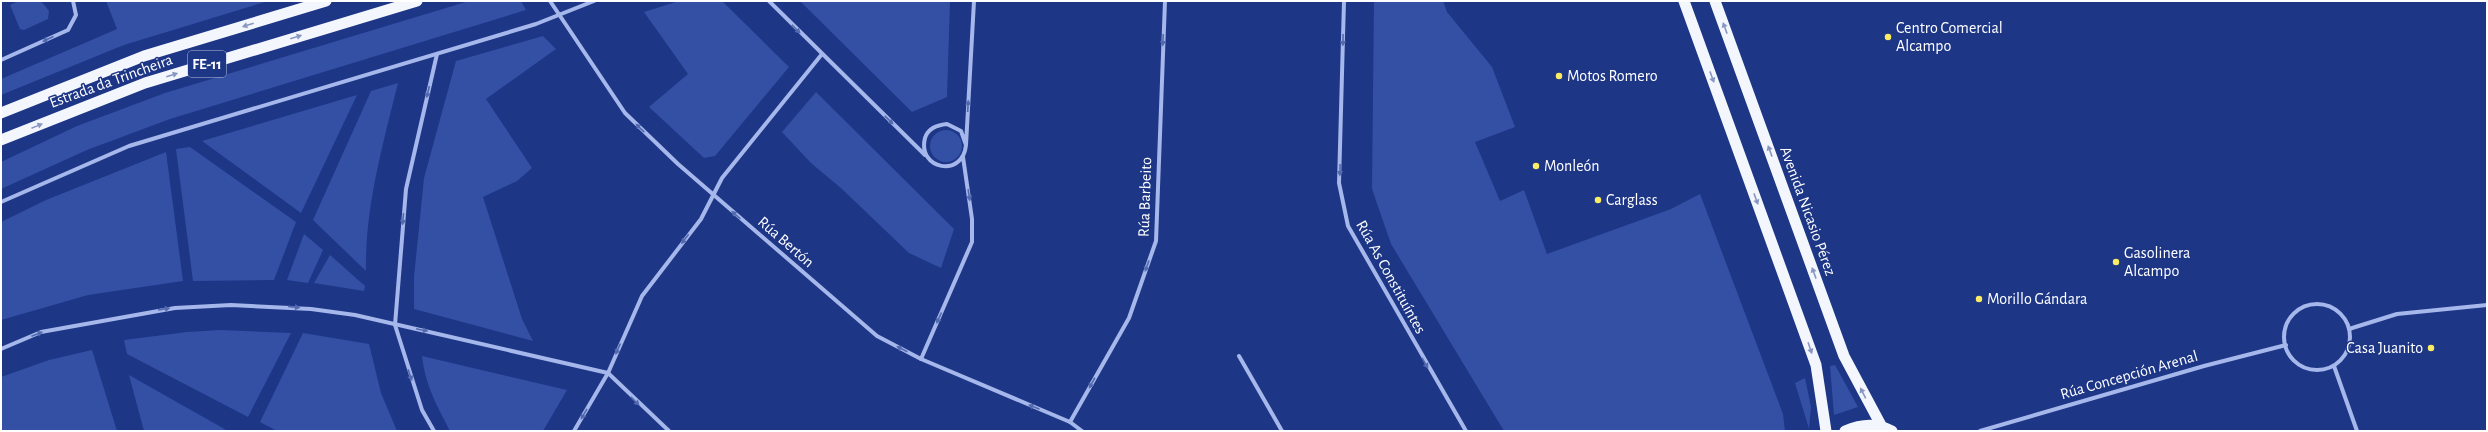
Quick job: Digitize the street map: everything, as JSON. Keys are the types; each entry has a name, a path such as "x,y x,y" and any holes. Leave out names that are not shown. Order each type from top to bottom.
{"highway":[{"name":"Estrada da Trincheira","path":"1,113 144,56 326,1"},
{"name":"Estrada da Trincheira","path":"1,140 145,82 418,1"},
{"path":"1684,1 1816,365 1826,431"},
{"name":"Avenida Nicasio Pérez","path":"1715,1 1844,356 1887,429"},
{"path":"1845,431 1857,426 1870,424 1887,429"}],"street":[{"path":"1,60 68,30 76,15 73,1"},
{"name":"Rúa Bertón","path":"550,1 561,15 625,113 678,164 877,336 921,359 1070,422 1082,431"},
{"path":"1,202 129,146 437,54 561,15 594,1"},
{"path":"769,1 928,158 940,166 947,166 958,162 963,157"},
{"path":"921,359 972,242 972,219 963,157 966,145 974,1"},
{"name":"Rúa Barbeito","path":"1070,422 1129,318 1156,241 1165,1"},
{"name":"Rúa As Constituíntes","path":"1344,1 1340,184 1348,226 1466,431"},
{"path":"434,431 422,410 395,325 406,189 437,54"},
{"path":"574,431 608,373 642,296 701,219 722,178 822,54"},
{"path":"928,158 924,145 926,135 939,125 956,127 965,138 966,145"},
{"path":"1,349 41,332 175,308 231,305 288,307 355,315 608,373 669,431"},
{"path":"2323,305 2332,308 2340,313 2349,329 2350,340 2347,350 2334,366 2323,369 2304,367 2290,354 2286,345 2286,326 2291,317 2305,306 2323,305"},
{"path":"2349,329 2397,314 2487,305"},
{"name":"Rúa Concepción Arenal","path":"1980,431 2286,345"},
{"path":"1239,356 1282,431"},
{"path":"2334,366 2357,431"}],"shaded area":[{"path":"18,1 41,1 49,11 48,19 24,30 20,29 10,5"},
{"path":"106,1 268,1 124,45 1,95 1,79 117,29"},
{"path":"469,1 521,1 526,10 170,119 87,150 1,189 1,162 77,126 165,93"},
{"path":"679,1 722,1 789,67 715,156 704,158 649,107 688,74 644,12"},
{"path":"800,1 950,1 947,97 912,112"},
{"path":"1374,1 1443,1 1447,12 1492,67 1515,127 1475,142 1500,201 1524,190 1547,254 1671,209 1700,194 1783,414 1785,431 1504,431 1391,244 1372,189"},
{"path":"543,36 556,49 486,99 532,168 517,181 483,197 522,319 533,341 414,309 414,277 424,178 456,61"},
{"path":"398,83 381,152 372,199 366,247 366,271 313,220 371,91"},
{"path":"816,92 954,229 941,268 909,253 842,189 811,163 782,132"},
{"path":"357,95 301,213 202,141"},
{"path":"943,130 949,130 958,134 962,146 958,158 949,162 943,162 934,158 930,149 930,143 934,134"},
{"path":"190,147 296,222 274,280 193,281 176,149"},
{"path":"166,152 183,281 88,295 1,320 1,222 46,200"},
{"path":"304,234 323,250 308,283 287,280"},
{"path":"330,255 365,286 364,291 314,283"},
{"path":"221,330 291,333 248,417 127,354 124,340 187,332"},
{"path":"303,333 369,344 381,393 397,431 277,431 260,422"},
{"path":"92,350 117,431 1,431 1,377 49,360"},
{"path":"422,356 567,390 543,431 450,431 436,404 429,386"},
{"path":"1835,365 1858,407 1834,415 1830,366"},
{"path":"129,375 228,431 144,431"},
{"path":"1805,378 1811,407 1809,429 1795,383"}],"place":[{"name":"Centro Comercial Alcampo","path":"1888,37"},
{"name":"Motos Romero","path":"1559,76"},
{"name":"Monleón","path":"1536,166"},
{"name":"Carglass","path":"1598,200"},
{"name":"Gasolinera Alcampo","path":"2116,262"},
{"name":"Morillo Gándara","path":"1979,299"},
{"name":"Casa Juanito","path":"2431,348"}]}
